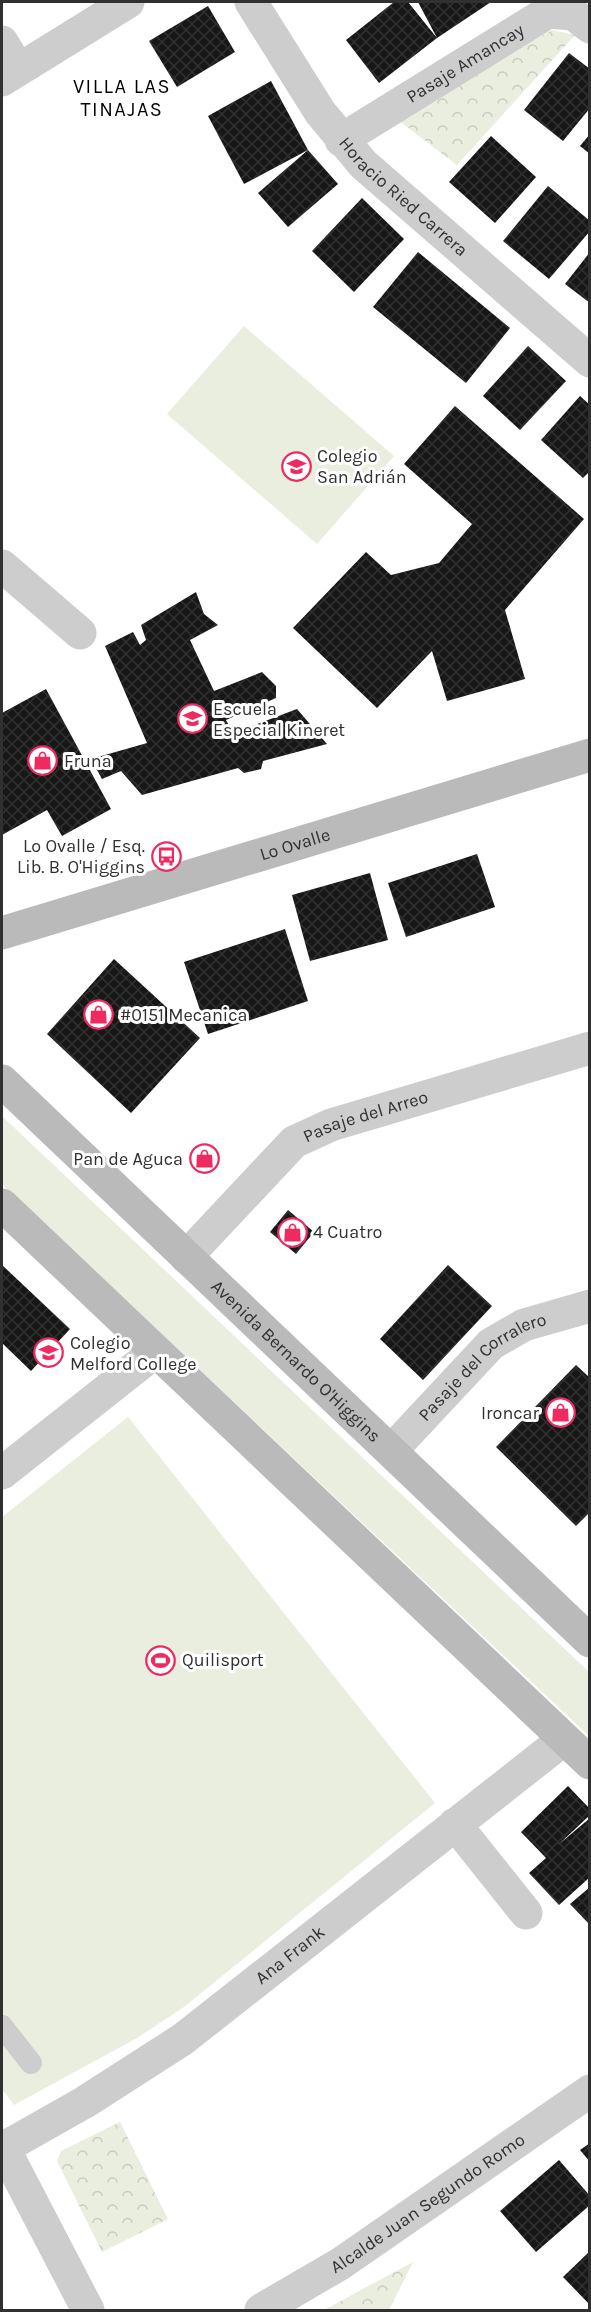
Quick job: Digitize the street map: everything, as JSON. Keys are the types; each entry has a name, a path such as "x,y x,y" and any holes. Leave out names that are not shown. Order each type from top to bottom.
{"main road":[{"name":"Lo Ovalle","path":"2,933 590,755"},
{"name":"Avenida Bernardo O'Higgins","path":"2,1081 590,1641"},
{"path":"2,1205 563,1740 590,1763"}],"street":[{"path":"2,42 10,75 128,2"},
{"name":"Horacio Ried Carrera","path":"251,2 340,140 363,164 590,361"},
{"name":"Pasaje Amancay","path":"340,140 543,15 561,11 573,14 590,27"},
{"path":"7,578 80,633"},
{"name":"Pasaje del Arreo","path":"186,1257 284,1152 305,1135 342,1121 590,1048"},
{"name":"Pasaje del Corralero","path":"390,1451 491,1344 524,1325 590,1306"},
{"path":"2,1473 156,1352"},
{"name":"Ana Frank","path":"2,2147 94,2096 183,2039 563,1740"},
{"path":"455,1824 526,1913"},
{"name":"Alcalde Juan Segundo Romo","path":"261,2310 340,2265 590,2091"},
{"path":"2,2147 87,2310"}],"lane":[{"path":"2,2026 31,2063"}],"green space":[{"path":"552,30 575,35 457,165 394,117"},
{"path":"244,326 394,456 317,544 167,414"},
{"path":"2,1116 589,1672 589,1736 2,1184"},
{"name":"Quilisport","path":"128,1417 435,1803 184,2007 137,2038 14,2105 2,2089 2,1517"},
{"path":"120,2122 168,2219 102,2252 57,2161 61,2151"},
{"path":"413,2262 389,2310 324,2310"}],"building":[{"path":"394,2 408,2 437,38 379,83 346,40"},
{"path":"418,2 491,2 437,38"},
{"path":"208,6 235,52 177,87 149,41"},
{"path":"569,53 590,69 590,108 563,141 524,110"},
{"path":"271,81 308,150 244,184 208,116"},
{"path":"590,134 590,154 580,146"},
{"path":"491,136 536,177 495,223 449,182"},
{"path":"308,150 338,184 288,227 258,193"},
{"path":"548,186 590,221 590,231 549,279 503,241"},
{"path":"362,198 404,239 354,292 312,251"},
{"path":"418,252 510,328 466,383 373,307"},
{"path":"590,252 590,303 565,284"},
{"path":"528,346 566,381 520,430 483,396"},
{"path":"580,396 590,405 590,471 583,478 541,440"},
{"path":"455,406 584,519 505,610 525,679 447,701 432,651 377,708 293,628 366,552 391,575 439,563 472,524 404,464"},
{"path":"196,592 204,614 218,625 190,640 214,691 262,672 276,686 276,698 226,720 233,733 297,709 327,744 263,761 261,769 244,773 238,768 142,795 121,771 102,779 91,759 147,743 105,646 133,632 140,645 146,640 141,625"},
{"name":"Fruna","path":"46,689 111,809 62,836 47,810 2,835 2,713"},
{"path":"477,854 495,907 406,937 388,883"},
{"path":"370,873 388,940 310,961 292,895"},
{"path":"285,929 308,1001 208,1034 184,962"},
{"path":"114,959 200,1038 131,1113 47,1034"},
{"name":"4 Cuatro","path":"288,1210 314,1232 296,1254 270,1232"},
{"path":"2,1265 70,1329 31,1371 2,1343"},
{"path":"448,1265 492,1306 423,1380 380,1339"},
{"name":"Ironcar","path":"576,1365 590,1378 590,1512 576,1526 496,1447"},
{"path":"568,1786 590,1809 590,1815 558,1845 590,1818 590,1877 559,1905 529,1873 546,1858 521,1832"},
{"path":"590,1887 590,1925 570,1904"},
{"path":"590,2143 590,2162 580,2150"},
{"path":"559,2160 590,2196 590,2205 536,2252 500,2211"},
{"path":"590,2251 590,2305 563,2277"}],"place":[{"name":"Colegio San Adrián","path":"296,466"},
{"name":"Escuela Especial Kineret","path":"192,719"},
{"name":"Fruna","path":"43,761"},
{"name":"Lo Ovalle / Esq. Lib. B. O'Higgins","path":"166,856"},
{"name":"#0151 Mecanica","path":"99,1015"},
{"name":"Pan de Aguca","path":"204,1159"},
{"name":"4 Cuatro","path":"292,1232"},
{"name":"Colegio Melford College","path":"49,1353"},
{"name":"Ironcar","path":"560,1413"},
{"name":"Quilisport","path":"161,1660"}],"district":[{"name":"VILLA LAS TINAJAS","path":"122,98"}]}
